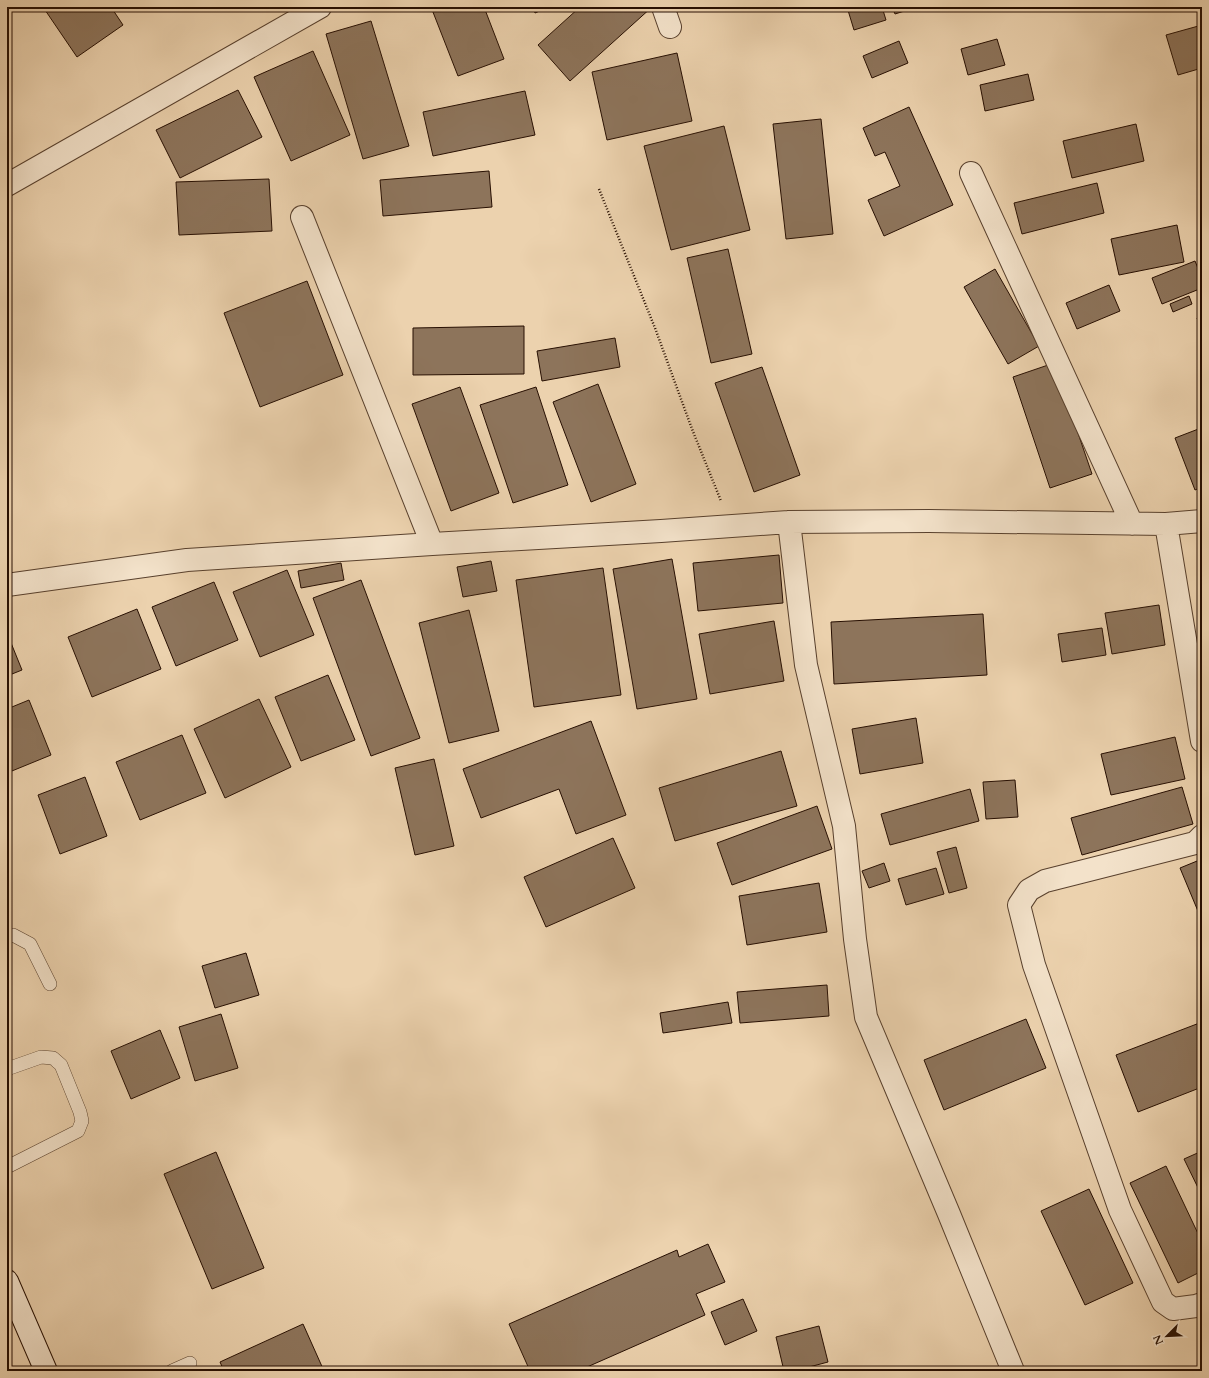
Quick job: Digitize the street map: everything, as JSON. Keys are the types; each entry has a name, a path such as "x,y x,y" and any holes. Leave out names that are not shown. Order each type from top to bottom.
{"street":[{"path":"7,186 320,7"},
{"path":"663,7 670,28"},
{"path":"971,173 1132,524"},
{"path":"302,217 432,544"},
{"path":"7,585 187,560 432,544 654,532 789,522 1166,524 1202,521"},
{"path":"789,522 806,665 844,826 855,939 866,1017 1013,1371"},
{"path":"1166,524 1202,741"},
{"path":"1202,836 1195,843 1045,881 1029,890 1019,905 1034,965 1120,1210 1163,1302 1173,1309 1202,1304"},
{"path":"7,1281 46,1371"}],"lane":[{"path":"7,936 13,935 30,944 50,984"},
{"path":"7,1069 41,1058 53,1058 60,1065 80,1112 82,1121 78,1131 7,1167"},
{"path":"172,1371 190,1363"}],"path":[{"path":"599,190 655,328 692,429 731,526"}],"building":[{"path":"43,7 111,7 123,25 77,57"},
{"path":"431,7 484,7 504,59 458,76"},
{"path":"533,7 549,7 535,13"},
{"path":"580,7 652,7 570,81 538,45"},
{"path":"847,7 882,7 886,20 854,30"},
{"path":"892,7 917,7 895,14"},
{"path":"371,21 409,146 363,159 326,34"},
{"path":"1202,25 1202,68 1178,75 1166,35"},
{"path":"997,39 1005,65 968,75 961,49"},
{"path":"899,41 908,63 872,78 863,56"},
{"path":"313,51 350,135 291,161 254,77"},
{"path":"677,53 692,121 607,140 592,72"},
{"path":"1028,74 1034,100 985,111 980,85"},
{"path":"238,90 262,137 180,178 156,130"},
{"path":"525,91 535,135 433,156 423,112"},
{"path":"909,107 953,205 884,236 868,200 900,186 885,152 875,156 863,128"},
{"path":"821,119 833,234 786,239 773,124"},
{"path":"1136,124 1144,161 1072,178 1063,141"},
{"path":"724,126 750,230 671,250 644,146"},
{"path":"489,171 492,207 383,216 380,180"},
{"path":"269,179 272,231 179,235 176,182"},
{"path":"1097,183 1104,213 1022,234 1014,203"},
{"path":"1177,225 1184,262 1119,275 1111,239"},
{"path":"728,249 752,354 711,363 687,258"},
{"path":"1195,261 1202,278 1202,288 1162,304 1152,278"},
{"path":"995,269 1039,346 1008,364 964,287"},
{"path":"307,281 343,375 260,407 224,313"},
{"path":"1109,285 1120,311 1077,329 1066,303"},
{"path":"1189,296 1192,304 1173,312 1170,304"},
{"path":"1202,306 1202,321 1197,319"},
{"path":"524,326 524,374 413,375 413,328"},
{"path":"615,338 620,367 542,381 537,351"},
{"path":"1054,363 1092,474 1050,488 1013,377"},
{"path":"762,367 800,475 754,492 715,383"},
{"path":"598,384 636,484 591,502 553,402"},
{"path":"460,387 499,493 451,511 412,404"},
{"path":"536,387 568,485 513,503 480,405"},
{"path":"1201,428 1202,487 1195,490 1175,438"},
{"path":"779,555 783,603 698,611 693,563"},
{"path":"672,559 697,699 637,709 613,569"},
{"path":"491,561 497,591 463,597 457,567"},
{"path":"341,563 344,580 301,588 298,571"},
{"path":"603,568 621,695 534,707 516,580"},
{"path":"287,570 314,635 260,657 233,592"},
{"path":"361,580 420,738 371,756 313,598"},
{"path":"214,582 238,640 176,666 152,607"},
{"path":"1159,605 1165,645 1112,654 1105,613"},
{"path":"137,609 161,669 92,697 68,637"},
{"path":"469,610 499,731 449,743 419,623"},
{"path":"983,614 987,675 834,684 831,622"},
{"path":"774,621 784,681 710,694 699,634"},
{"path":"1102,628 1106,655 1062,662 1058,634"},
{"path":"7,633 22,670 7,676"},
{"path":"328,675 355,740 301,761 275,697"},
{"path":"259,699 291,767 225,798 194,729"},
{"path":"29,700 51,755 7,773 7,709"},
{"path":"916,718 923,763 860,774 852,729"},
{"path":"591,721 626,815 576,834 559,789 481,818 463,769"},
{"path":"182,735 206,793 140,820 116,762"},
{"path":"1175,737 1185,779 1111,795 1101,754"},
{"path":"781,751 797,806 675,841 659,788"},
{"path":"434,759 454,846 415,855 395,768"},
{"path":"85,777 107,836 60,854 38,795"},
{"path":"1015,780 1018,817 986,819 983,782"},
{"path":"1182,787 1193,824 1082,855 1071,818"},
{"path":"970,789 979,821 890,845 881,814"},
{"path":"817,806 832,849 732,885 717,843"},
{"path":"613,838 635,888 546,927 524,877"},
{"path":"956,847 967,888 949,893 937,852"},
{"path":"1202,859 1202,915 1200,916 1180,868"},
{"path":"884,863 890,881 869,888 862,871"},
{"path":"936,868 944,894 906,905 898,879"},
{"path":"819,883 827,932 747,945 739,896"},
{"path":"246,953 259,995 215,1008 202,966"},
{"path":"827,985 829,1016 740,1023 737,992"},
{"path":"728,1002 732,1023 663,1033 660,1013"},
{"path":"221,1014 238,1068 195,1081 179,1027"},
{"path":"1026,1019 1046,1068 944,1110 924,1060"},
{"path":"1202,1022 1202,1087 1138,1112 1116,1055"},
{"path":"160,1030 180,1078 131,1099 111,1051"},
{"path":"1202,1151 1202,1196 1184,1159"},
{"path":"216,1152 264,1268 212,1289 164,1174"},
{"path":"1166,1166 1202,1242 1202,1271 1178,1283 1130,1183"},
{"path":"1089,1189 1133,1283 1085,1305 1041,1211"},
{"path":"708,1244 725,1282 696,1294 705,1315 578,1371 530,1371 509,1324 677,1250 679,1257"},
{"path":"743,1299 757,1331 725,1345 711,1312"},
{"path":"303,1324 324,1371 224,1371 220,1362"},
{"path":"819,1326 828,1362 794,1371 784,1371 776,1337"}]}
